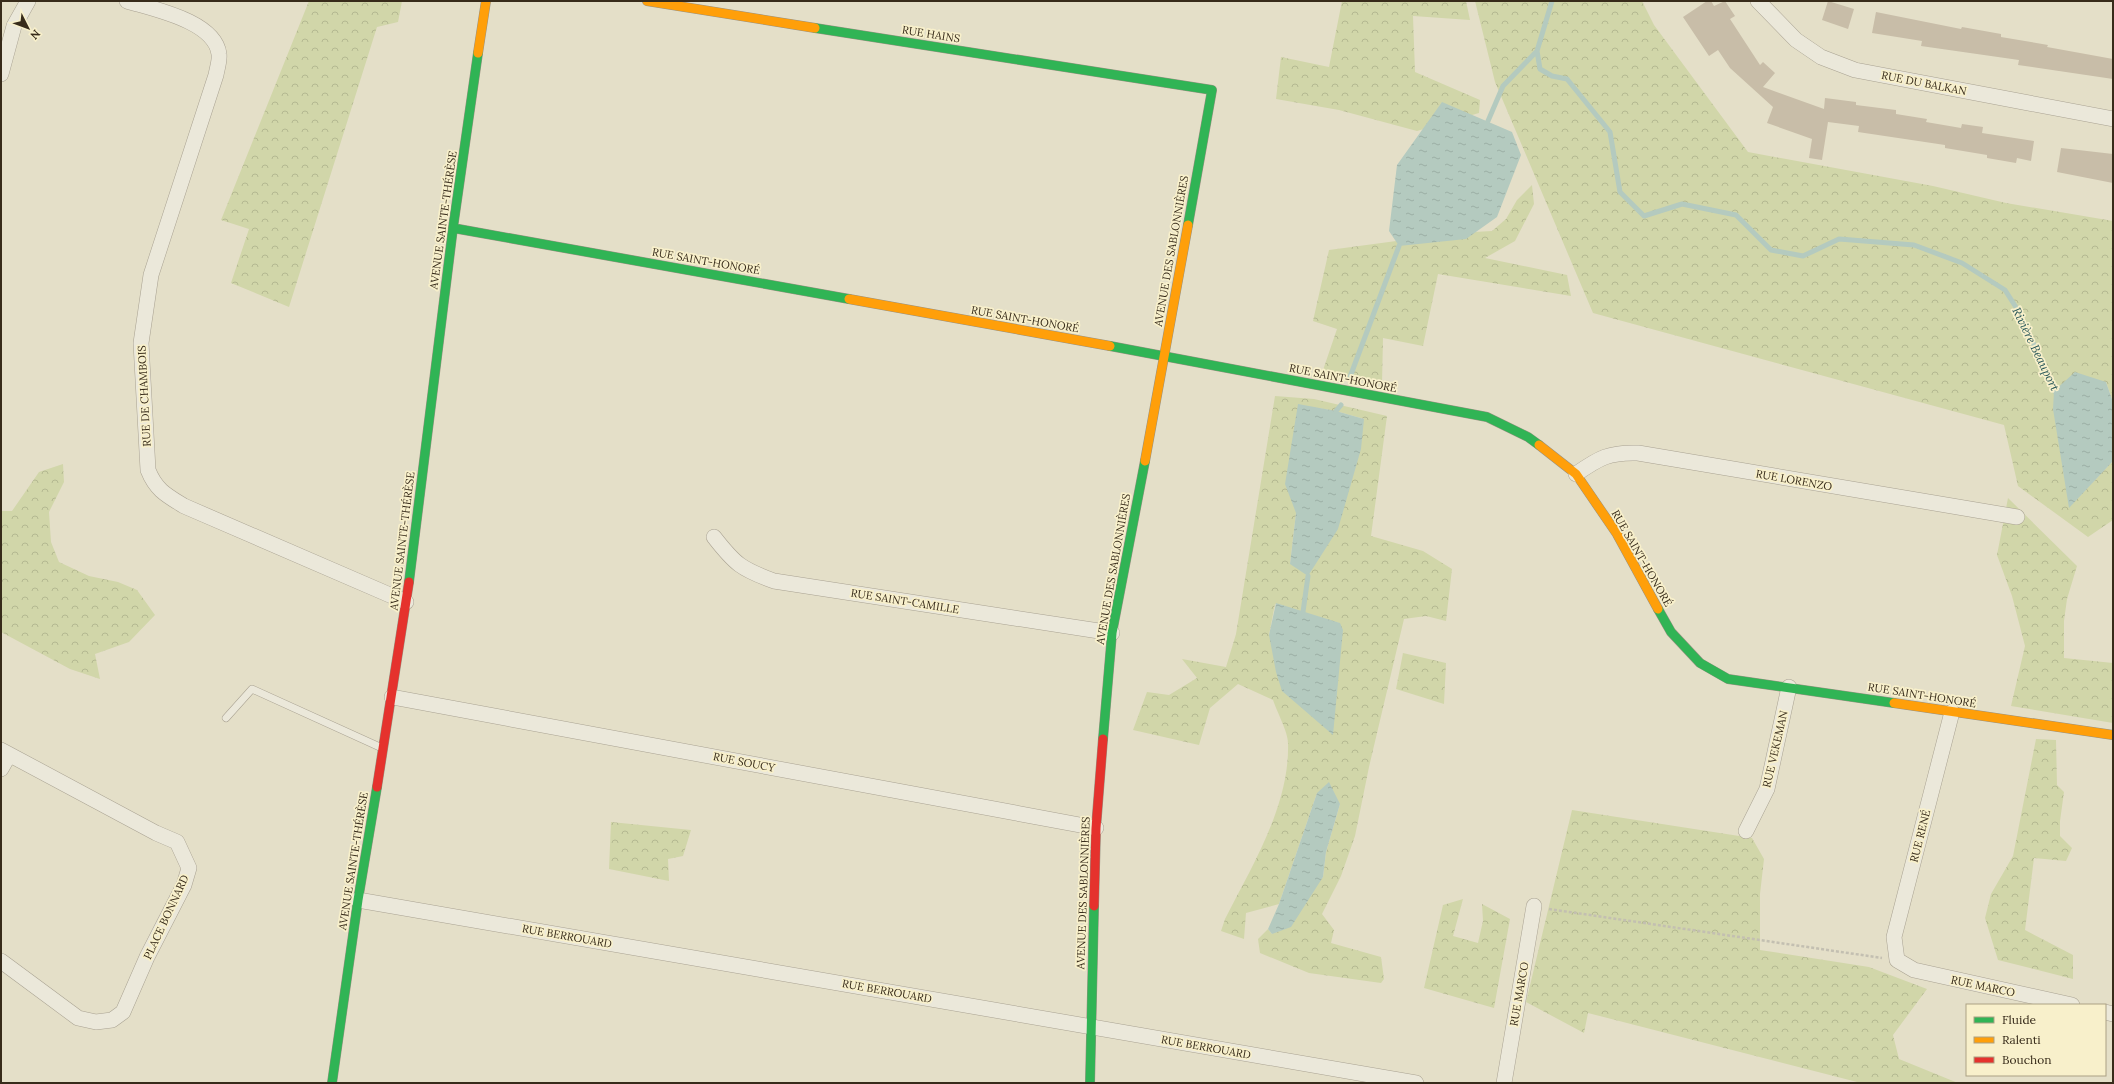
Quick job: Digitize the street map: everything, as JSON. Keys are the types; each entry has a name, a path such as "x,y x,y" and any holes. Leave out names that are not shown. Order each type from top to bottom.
{"street":[{"path":"1,74 14,26 28,1"},
{"name":"RUE DE CHAMBOIS","path":"127,1 189,21 214,40 219,54 216,75 151,275 141,343 148,470 154,484 166,495 184,506 406,602"},
{"name":"AVENUE SAINTE-THÉRÈSE","path":"332,1083 358,900 392,697 406,602 453,228 486,1"},
{"name":"RUE HAINS","path":"647,1 1212,90"},
{"name":"RUE DU BALKAN","path":"1758,1 1796,40 1821,57 1855,70 2113,119"},
{"name":"AVENUE DES SABLONNIÈRES","path":"1090,1083 1096,828 1112,633 1165,356 1212,90"},
{"name":"RUE SAINT-HONORÉ","path":"453,228 1165,356 1487,417 1528,437 1576,474 1617,534 1671,632 1700,663 1728,679 2113,735"},
{"name":"RUE LORENZO","path":"1576,474 1596,460 1618,453 1638,453 2017,517"},
{"name":"RUE SAINT-CAMILLE","path":"714,537 732,560 752,573 774,581 1112,633"},
{"name":"RUE VEKEMAN","path":"1746,831 1767,789 1789,687"},
{"name":"RUE SOUCY","path":"392,697 1096,828"},
{"name":"RUE RENÉ","path":"1897,960 1894,937 1952,712"},
{"name":"PLACE BONNARD","path":"1,769 5,752 156,833 178,842 189,868 184,885 147,957 123,1012 112,1020 96,1022 78,1018 1,961"},
{"name":"RUE BERROUARD","path":"358,900 1416,1083"},
{"name":"RUE MARCO","path":"1504,1083 1534,906"},
{"name":"RUE MARCO","path":"1897,960 1914,970 2067,1004"}],"lane":[{"path":"226,718 252,689 383,748"}],"path":[{"path":"1534,906 1897,960"}],"green space":[{"path":"309,1 402,1 398,22 377,27 289,307 231,283 249,229 221,220"},
{"path":"1342,1 1466,1 1470,20 1413,16 1415,72 1480,100 1479,113 1417,131 1339,110 1276,99 1281,57 1329,67"},
{"path":"1475,1 1642,1 1654,25 1748,152 1933,186 2006,203 2113,221 2113,402 2106,382 2069,507 2113,461 2113,520 2088,537 2018,486 2004,425 1593,313 1495,82"},
{"path":"1532,185 1534,204 1515,241 1485,258 1567,275 1571,296 1438,274 1423,346 1383,338 1382,384 1322,373 1337,329 1313,321 1329,250 1456,233 1492,231 1506,219 1517,200"},
{"path":"1275,396 1314,399 1387,416 1371,536 1423,551 1452,569 1446,621 1426,616 1404,619 1369,767 1355,836 1341,876 1322,914 1334,930 1331,943 1381,957 1384,979 1381,983 1309,973 1260,953 1258,939 1268,929 1272,934 1323,877 1326,852 1340,804 1317,793 1279,904 1246,913 1244,939 1221,931 1225,919 1267,834 1283,789 1287,766 1288,738 1273,700 1238,684 1210,708 1199,745 1133,730 1147,692 1169,695 1197,678 1182,659 1226,667 1236,634","holes":["1298,405 1336,411 1364,419 1290,564 1296,513","1275,604 1339,623 1269,635"]},
{"path":"63,464 64,482 49,512 51,542 59,562 89,576 118,582 137,590 155,615 129,642 95,654 100,679 70,669 1,632 1,511 12,511 39,472"},
{"path":"2008,498 2077,566 2067,599 2064,621 2064,658 2113,663 2113,723 2011,706 2025,646 2012,596 1997,555"},
{"path":"1403,653 1446,663 1444,704 1396,689"},
{"path":"2036,739 2056,740 2057,785 2064,792 2060,821 2060,836 2072,848 2066,861 2034,858 2025,930 2073,955 2073,979 1998,960 1985,918 1991,894 2013,856"},
{"path":"1572,810 1752,838 1764,859 1760,894 1760,950 1869,967 1927,989 1893,1035 1899,1059 1958,1083 1861,1083 1588,1013 1584,1033 1526,1002"},
{"path":"611,822 691,830 683,856 668,859 669,881 609,869"},
{"path":"1463,899 1453,936 1478,943 1483,921 1482,904 1510,919 1494,1008 1424,988 1443,905"}],"water":[{"path":"1442,102 1512,132 1521,155 1497,217 1466,239 1399,246 1389,231 1397,165"},
{"path":"2075,372 2106,382 2113,402 2113,461 2069,508 2053,409 2054,391"},
{"path":"1298,404 1336,411 1364,419 1361,449 1338,529 1308,576 1290,564 1296,513 1285,484"},
{"path":"1276,603 1340,623 1343,630 1333,735 1282,691 1276,672 1269,635"},
{"path":"1329,782 1340,804 1326,852 1323,877 1291,927 1272,934 1268,929 1279,904 1317,793"}],"building":[{"path":"1707,1 1711,1 1714,6 1725,1 1735,16 1730,19 1760,65 1763,62 1775,73 1763,87 1824,109 1825,98 1856,102 1856,105 1896,110 1896,114 1927,119 1926,122 1961,128 1962,124 1983,127 1982,133 2034,141 2031,161 2017,158 2016,163 1987,158 1987,155 1945,148 1945,145 1858,132 1859,126 1828,122 1822,160 1809,158 1812,139 1767,123 1773,107 1730,68 1718,50 1709,56 1683,17"},
{"path":"1828,1 1854,9 1848,29 1822,20"},
{"path":"1876,12 1961,29 1962,27 2001,34 2001,37 2048,45 2047,47 2113,59 2113,79 2018,65 2019,60 1921,46 1922,41 1872,33"},
{"path":"2061,148 2113,154 2113,183 2057,172"}],"waterway":[{"name":"Rivière Beauport","path":"1552,1 1537,51 1540,69 1552,76 1567,79 1610,132 1620,192 1644,216 1682,204 1736,215 1771,250 1803,256 1839,239 1914,245 1962,263 2005,290 2019,312 2057,395"},
{"path":"1488,121 1503,86 1537,51"},
{"path":"1350,377 1399,246"},
{"path":"1336,411 1341,405"},
{"path":"1303,612 1308,576"}],"traffic: fast":[{"path":"815,28 1212,90 1188,225"},
{"path":"409,582 453,228 478,53"},
{"path":"453,228 849,299"},
{"path":"1110,346 1487,417 1528,437 1539,445"},
{"path":"1103,739 1112,633 1145,461"},
{"path":"1658,609 1671,632 1700,663 1728,679 1894,703"},
{"path":"332,1083 358,900 377,787"},
{"path":"1090,1083 1094,906"}],"traffic: slow":[{"path":"478,53 486,1"},
{"path":"647,1 815,28"},
{"path":"1145,461 1188,225"},
{"path":"849,299 1110,346"},
{"path":"1539,445 1576,474 1617,534 1658,609"},
{"path":"1894,703 2113,735"}],"traffic: jam":[{"path":"377,787 409,582"},
{"path":"1094,906 1096,828 1103,739"}]}
